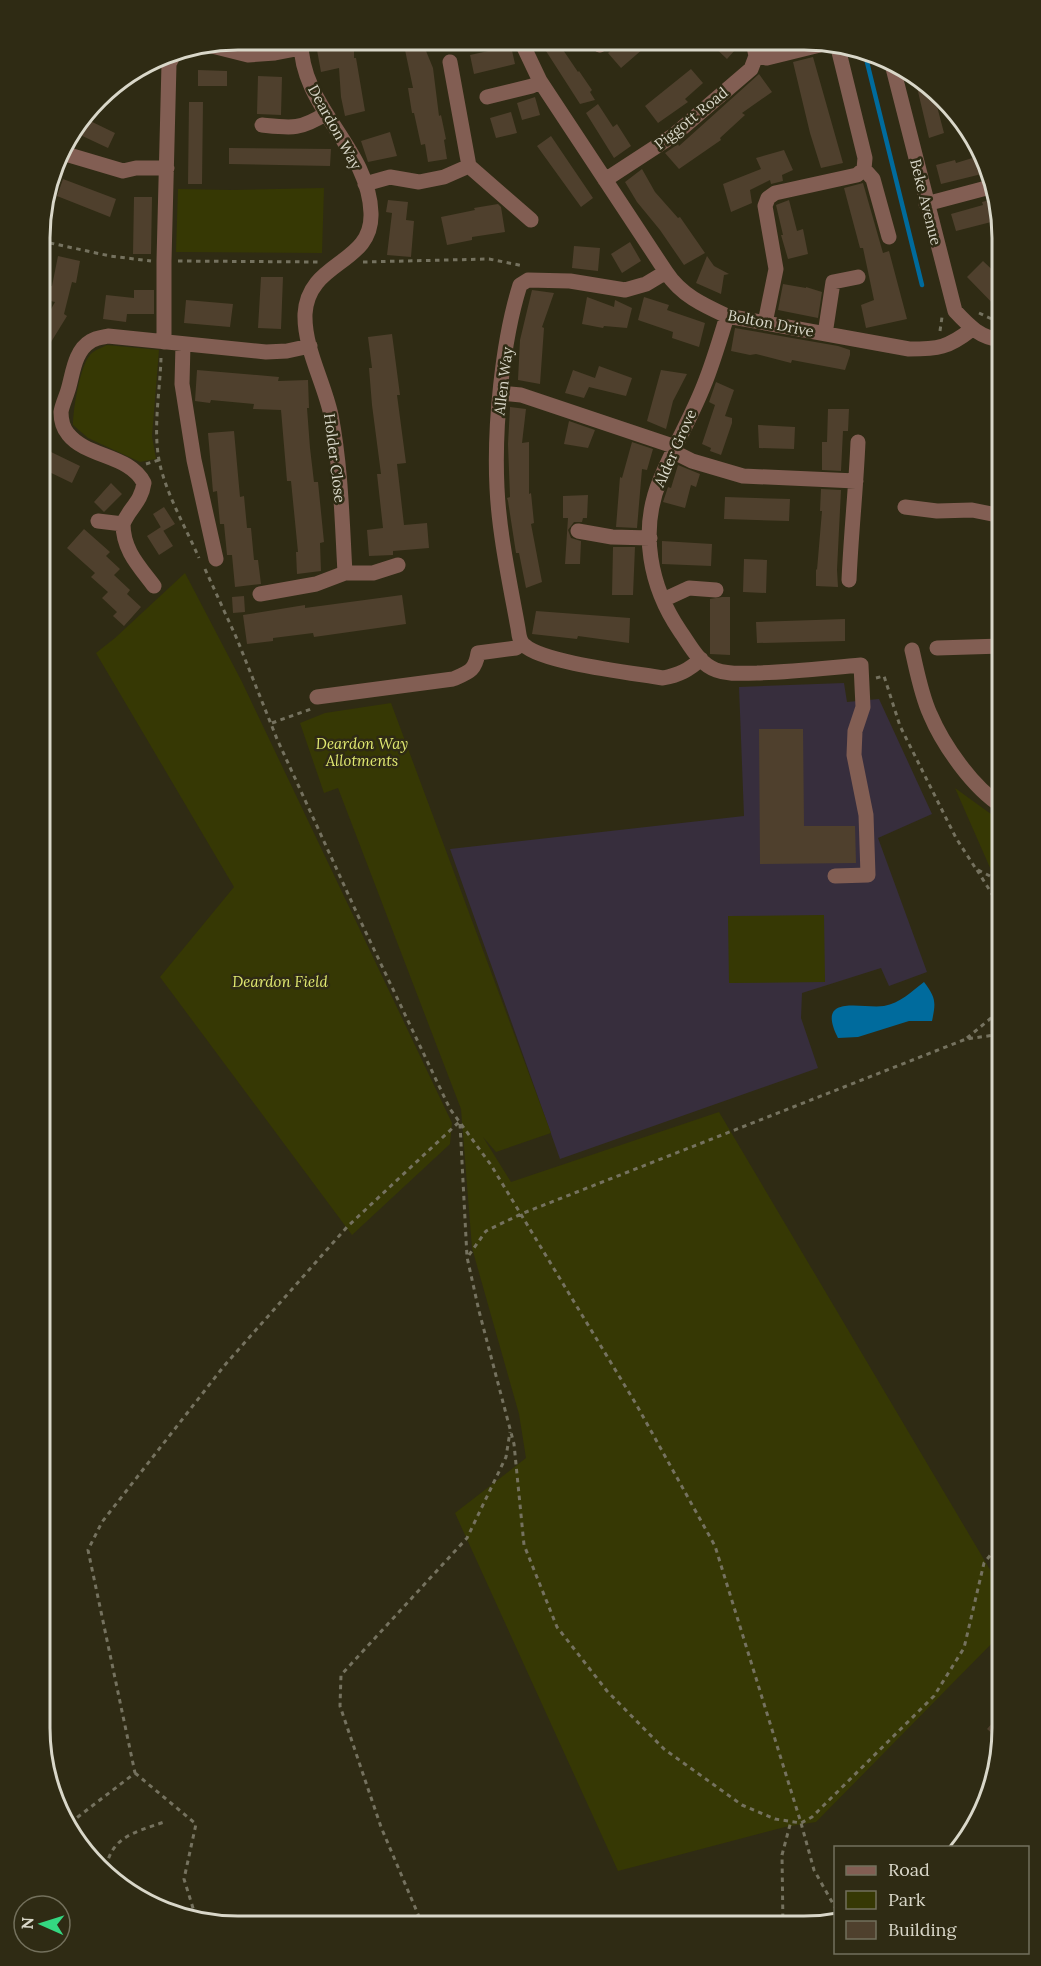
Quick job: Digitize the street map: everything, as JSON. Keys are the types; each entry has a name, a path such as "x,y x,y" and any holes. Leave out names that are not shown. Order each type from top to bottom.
{"street":[{"path":"229,50 248,55 284,50"},
{"name":"Deardon Way","path":"302,50 308,79 325,114 353,155 365,184 372,215 369,231 362,246 330,269 314,285 305,313 310,346"},
{"name":"Bolton Drive","path":"525,50 540,81 666,272 685,294 727,316 909,349 936,349 954,343 972,329"},
{"name":"Piggott Road","path":"605,180 674,135 751,69 754,50"},
{"path":"755,50 767,58 800,50"},
{"path":"765,323 776,269 765,206 768,198 775,193 857,175 864,169 865,158 839,53"},
{"path":"164,342 170,62"},
{"path":"450,62 470,166 531,220"},
{"name":"Beke Avenue","path":"894,74 955,311 972,329"},
{"path":"487,97 532,86 540,81"},
{"path":"262,125 288,127 308,125 325,114"},
{"path":"69,155 123,171 136,168 167,168"},
{"path":"365,184 390,177 419,182 444,177 470,166"},
{"path":"864,169 873,179 889,237"},
{"path":"926,204 985,188"},
{"name":"Allen Way","path":"520,636 496,489 500,393 520,285 528,280 570,280 625,290 646,284 666,272"},
{"path":"825,334 833,282 858,277"},
{"name":"Alder Grove","path":"727,316 704,385 653,498 650,538 651,567 656,584 676,624 701,659 717,671 774,672 861,664 863,680"},
{"path":"972,329 992,339"},
{"path":"154,585 126,547 123,538 123,524 126,515 139,501 144,483 140,476 127,466 74,440 66,432 61,411 76,360 82,350 91,340 108,336 266,352 310,346"},
{"path":"183,344 184,395 194,460 216,559"},
{"name":"Holder Close","path":"310,346 332,424 339,469 345,573"},
{"path":"500,393 522,395 675,449 693,461 743,476 856,481"},
{"path":"849,580 858,442"},
{"path":"905,507 937,511 972,510 992,514"},
{"path":"98,521 123,524"},
{"path":"578,531 612,537 650,538"},
{"path":"260,594 316,584 345,573 373,573 398,565"},
{"path":"663,600 689,588 716,590"},
{"path":"520,636 530,649 552,658 663,678 676,676 689,670 701,659"},
{"path":"316,702 453,679 468,673 476,666 478,653 516,648 520,636"},
{"path":"937,648 992,646"},
{"path":"912,650 926,703 939,734 992,800"},
{"path":"835,876 868,874 866,814 854,755 855,731 863,707 863,680"}],"path":[{"path":"50,243 136,261 317,261 330,269"},
{"path":"358,262 489,259 532,267"},
{"path":"930,333 940,332 942,315"},
{"path":"863,680 884,676 900,726 942,814 992,893"},
{"path":"316,702 271,723 409,1025 450,1109 491,1165 521,1214 636,1404 715,1546 814,1870 834,1905"},
{"path":"976,868 992,876"},
{"path":"966,1039 991,1018"},
{"path":"467,1257 486,1231 521,1214 966,1039 991,1035"},
{"path":"459,1122 467,1257 478,1311 514,1444 524,1545 557,1627 607,1691 664,1749 742,1805 775,1819 801,1822 812,1817 934,1696 964,1648 984,1563 991,1554"},
{"path":"194,1911 184,1879 196,1824 135,1773 88,1550 102,1522 224,1366 347,1227 459,1122"},
{"path":"419,1916 381,1827 340,1706 341,1675 467,1538 506,1457 510,1429"},
{"path":"74,1819 135,1773"},
{"path":"783,1916 782,1855 791,1821"},
{"path":"108,1864 110,1853 121,1840 164,1822"}],"shaded area":[{"path":"844,683 847,702 879,699 932,814 878,838 927,972 889,986 881,968 802,993 801,1018 818,1068 560,1159 450,849 744,816 739,687"}],"green space":[{"path":"324,188 322,253 176,252 178,189"},
{"path":"107,345 159,350 152,436 156,459 140,462 88,438 73,425 83,368 90,355"},
{"name":"Deardon Field","path":"185,573 242,682 452,1123 450,1144 352,1235 160,977 234,887 96,653"},
{"name":"Deardon Way Allotments","path":"391,703 551,1133 496,1152 483,1137 511,1182 719,1112 991,1572 991,1644 816,1822 785,1827 618,1871 455,1513 526,1458 519,1414 472,1248 461,1109 338,788 324,793 300,723 325,713"},
{"path":"955,788 992,814 992,871"},
{"path":"824,915 825,982 729,983 728,916"}],"water":[{"path":"924,982 934,1000 932,1021 909,1021 858,1037 838,1038 832,1024 832,1014 836,1009 844,1006 890,1005"}],"building":[{"path":"317,50 354,50 365,111 345,116 339,68 321,72"},
{"path":"405,50 426,50 433,68 439,116 441,115 446,139 444,140 447,159 428,162 425,144 421,145 414,113 412,113 408,88 413,88"},
{"path":"493,50 512,50 515,64 474,74 470,55"},
{"path":"563,50 592,90 590,92 595,100 580,104 546,51"},
{"path":"612,50 642,50 621,68 608,53"},
{"path":"717,50 735,50 727,59"},
{"path":"813,57 843,163 821,168 793,62"},
{"path":"691,69 703,83 685,99 688,102 658,123 645,106"},
{"path":"198,70 227,71 227,86 198,86"},
{"path":"759,74 772,92 742,113 745,115 720,138 721,140 679,169 665,153 678,144 679,146"},
{"path":"258,76 282,77 281,115 257,114"},
{"path":"917,88 937,106 944,133 929,138"},
{"path":"535,97 540,115 522,120 517,103"},
{"path":"189,102 203,102 202,184 188,184"},
{"path":"598,104 613,127 617,124 631,146 614,158 586,113"},
{"path":"511,112 517,133 496,138 490,118"},
{"path":"90,121 115,133 108,148 80,135"},
{"path":"390,132 397,156 368,162 361,141"},
{"path":"551,136 593,198 581,207 537,146"},
{"path":"229,148 331,149 330,166 229,164"},
{"path":"784,150 793,170 782,175 783,181 771,184 770,180 750,190 752,203 731,212 723,184 761,169 756,158"},
{"path":"973,158 981,174 941,184 936,165 955,160 956,163"},
{"path":"642,169 655,192 678,218 680,217 705,253 684,265 637,202 625,182"},
{"path":"63,179 116,199 110,217 57,196"},
{"path":"863,183 883,253 889,251 907,319 866,328 861,305 874,300 863,248 860,248 844,188"},
{"path":"134,197 152,197 151,254 133,254"},
{"path":"388,200 408,202 406,220 414,221 411,257 387,255 392,213 386,212"},
{"path":"789,200 797,231 803,229 808,254 788,259 776,205"},
{"path":"988,201 991,222 956,231 951,214 983,205 982,202"},
{"path":"498,204 501,207 505,232 472,237 472,240 447,245 441,217"},
{"path":"630,242 641,261 622,273 611,254"},
{"path":"574,246 600,248 598,271 572,268"},
{"path":"58,256 80,261 76,283 72,282 64,314 67,316 50,344 50,311 55,302 50,301 50,286 52,286"},
{"path":"707,256 714,266 729,274 724,275 721,294 696,283"},
{"path":"983,261 992,270 992,303 967,277"},
{"path":"261,277 283,277 281,329 258,328"},
{"path":"783,284 822,292 818,318 778,310"},
{"path":"134,290 154,290 154,314 127,314 126,322 103,319 106,295 134,298"},
{"path":"532,290 554,293 542,327 544,328 540,384 518,380 520,340"},
{"path":"587,297 614,307 615,300 632,308 627,328 604,326 603,328 582,324"},
{"path":"644,297 669,305 667,310 705,323 699,347 672,338 673,332 638,320"},
{"path":"186,300 233,304 230,327 184,323"},
{"path":"735,328 838,346 850,350 850,355 845,370 792,360 791,363 756,354 731,351"},
{"path":"392,334 406,463 397,464 404,525 427,523 429,548 393,551 393,555 369,556 367,530 383,528 377,474 381,474 372,405 369,368 372,368 368,337"},
{"path":"599,366 632,378 626,396 589,387 584,398 565,393 573,370 595,378"},
{"path":"197,370 279,377 278,381 308,380 309,408 307,408 310,448 314,482 318,482 324,542 320,543 321,571 297,574 296,552 298,552 291,481 287,481 281,410 253,409 254,404 211,400 210,403 195,401"},
{"path":"661,370 687,374 673,401 666,429 647,421"},
{"path":"716,382 734,390 725,416 732,418 732,423 721,455 710,451 711,448 702,444 715,405 709,402"},
{"path":"510,407 526,409 522,443 529,442 529,494 531,493 534,523 531,524 542,582 526,588 519,553 516,553 507,498 510,497 508,444"},
{"path":"828,409 849,409 848,431 843,431 841,471 822,470 822,442 827,442"},
{"path":"569,421 595,430 588,448 564,444"},
{"path":"758,425 795,427 794,449 759,448"},
{"path":"234,431 240,497 244,496 247,528 251,528 254,560 258,560 261,584 235,587 232,555 227,555 224,524 220,524 217,491 213,492 208,433"},
{"path":"632,442 653,449 647,470 642,469 637,528 616,527 620,477 622,478"},
{"path":"51,452 80,466 72,483 50,472"},
{"path":"678,465 700,474 696,487 691,485 685,508 663,502 668,487 671,488"},
{"path":"111,483 122,494 104,512 94,502"},
{"path":"821,489 841,490 838,587 816,586 822,511 820,511"},
{"path":"588,495 587,518 583,518 582,522 574,522 568,530 571,538 581,541 580,564 565,564 568,518 563,518 563,496"},
{"path":"725,497 790,499 789,521 724,519"},
{"path":"164,507 175,524 163,531 153,514"},
{"path":"161,527 173,546 159,555 147,536"},
{"path":"84,529 110,552 106,556 120,569 114,575 130,590 127,594 141,607 124,626 113,616 117,612 102,598 108,592 91,577 95,573 67,548"},
{"path":"662,541 712,544 711,566 662,564"},
{"path":"613,547 635,547 633,595 612,595"},
{"path":"744,559 767,560 766,593 743,592"},
{"path":"402,595 406,624 314,637 313,633 273,638 273,641 247,644 243,615 305,605 305,608"},
{"path":"244,596 245,612 233,613 232,597"},
{"path":"730,597 730,655 710,654 710,599"},
{"path":"536,611 630,618 629,643 578,636 577,639 532,634"},
{"path":"845,619 845,641 757,643 756,622"},
{"path":"759,729 803,729 804,826 855,826 856,863 760,864"}],"waterway":[{"path":"867,60 922,285"}]}
